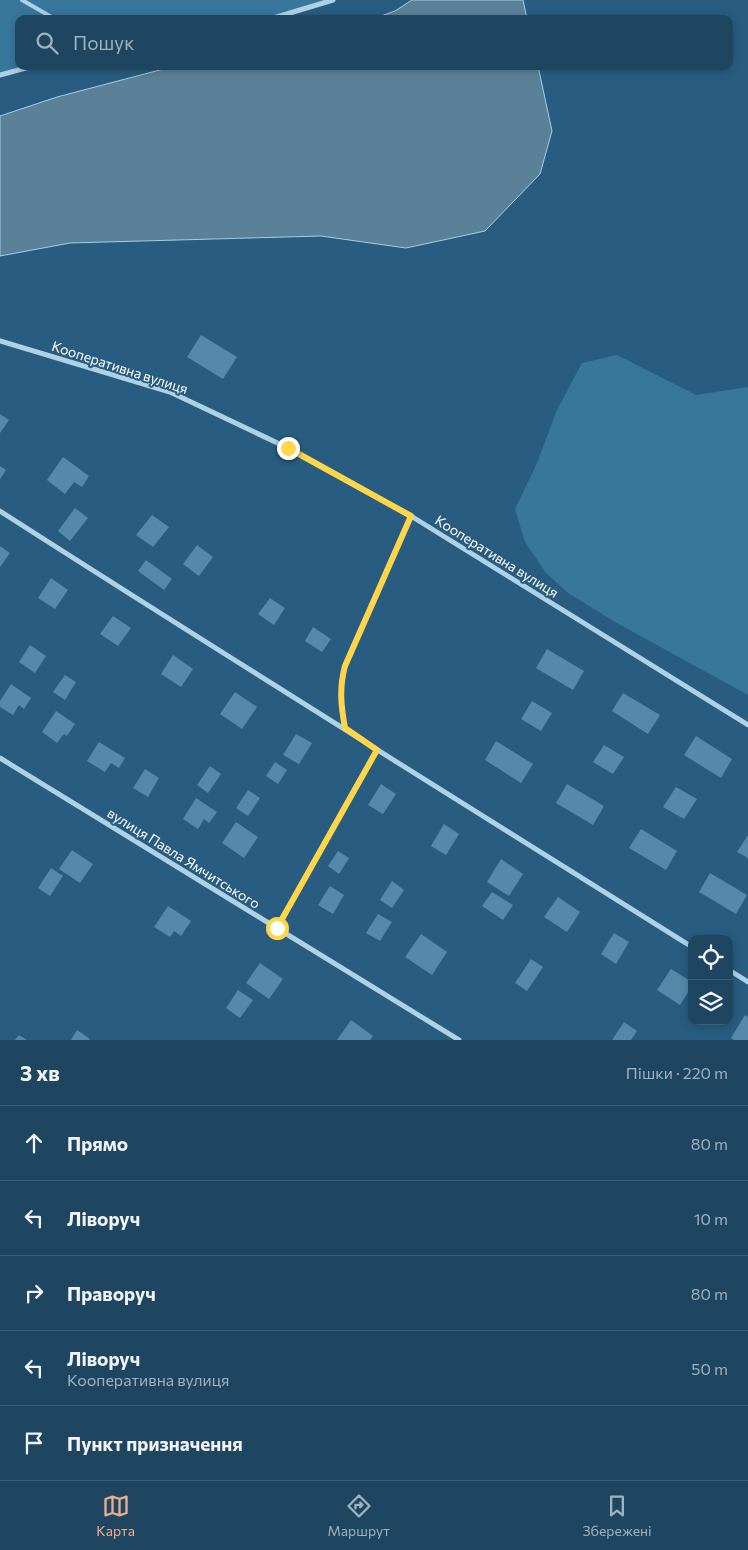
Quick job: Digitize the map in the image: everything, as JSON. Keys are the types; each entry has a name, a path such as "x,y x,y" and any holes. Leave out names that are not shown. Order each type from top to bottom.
{"street":[{"path":"283,15 333,0"},
{"path":"0,76 20,70"},
{"name":"Кооперативна вулиця","path":"0,341 170,392 288,448 411,516 748,725"},
{"path":"0,511 247,669 345,728 377,750 688,944"},
{"name":"вулиця Павла Ямчитського","path":"0,758 459,1040"},
{"path":"733,973 748,982"}],"lane":[{"path":"22,0 48,15"},
{"path":"345,728 340,697 340,683 345,666 411,516"},
{"path":"277,928 377,750"}],"shaded area":[{"path":"0,0 333,0 283,15 15,15 15,70 18,70 0,75"},
{"path":"412,0 523,0 526,15 384,15 395,11"},
{"path":"160,70 539,70 552,131 540,174 485,231 406,248 321,236 70,243 0,256 0,116 57,97"},
{"path":"617,355 696,395 748,387 748,695 615,622 568,593 546,573 525,542 515,509 537,463 557,410 582,363"}],"building":[{"path":"201,335 237,357 223,379 187,357"},
{"path":"0,414 9,420 0,433"},
{"path":"63,457 89,476 82,487 74,482 65,494 47,480"},
{"path":"0,466 6,470 0,479"},
{"path":"75,508 88,518 70,541 58,531"},
{"path":"152,515 169,527 153,547 136,535"},
{"path":"197,545 213,557 199,576 183,564"},
{"path":"0,546 10,553 0,567"},
{"path":"146,560 172,579 164,590 138,571"},
{"path":"51,578 68,590 55,609 38,598"},
{"path":"270,598 285,608 274,625 258,614"},
{"path":"113,616 131,628 118,646 100,634"},
{"path":"313,627 331,639 322,652 305,641"},
{"path":"30,645 46,656 35,673 19,662"},
{"path":"547,649 584,671 573,690 536,668"},
{"path":"173,655 193,669 181,687 161,674"},
{"path":"65,675 76,682 65,700 53,692"},
{"path":"11,684 31,698 24,709 19,705 13,715 0,707 0,701"},
{"path":"235,692 257,707 242,729 220,714"},
{"path":"623,693 660,715 648,734 612,711"},
{"path":"532,701 552,713 541,731 521,719"},
{"path":"56,711 75,724 67,736 64,734 57,743 42,732"},
{"path":"296,734 312,743 299,764 283,755"},
{"path":"696,736 732,759 721,778 684,755"},
{"path":"496,741 533,764 521,783 485,760"},
{"path":"99,742 125,758 119,768 111,763 105,772 87,761"},
{"path":"604,745 624,757 613,774 593,762"},
{"path":"275,762 287,770 278,784 266,776"},
{"path":"210,766 221,774 208,793 197,785"},
{"path":"145,769 159,778 148,797 133,788"},
{"path":"381,784 396,794 383,814 368,805"},
{"path":"567,784 604,806 593,825 556,803"},
{"path":"676,787 697,799 684,819 663,807"},
{"path":"248,790 260,798 248,816 236,808"},
{"path":"196,798 217,812 209,823 204,819 198,829 183,819"},
{"path":"236,822 258,837 244,858 222,843"},
{"path":"444,824 459,834 446,855 431,846"},
{"path":"641,829 677,851 666,870 629,848"},
{"path":"748,835 748,858 737,852"},
{"path":"72,850 93,864 80,883 59,869"},
{"path":"338,851 349,858 339,874 328,866"},
{"path":"501,859 523,874 509,896 487,882"},
{"path":"51,868 63,876 50,896 38,888"},
{"path":"710,873 747,895 736,914 699,892"},
{"path":"392,881 404,890 392,908 380,900"},
{"path":"330,886 344,895 333,914 318,905"},
{"path":"492,892 513,905 503,920 482,906"},
{"path":"558,897 580,912 567,932 544,917"},
{"path":"168,906 191,921 181,936 174,931 170,937 154,927"},
{"path":"378,914 392,922 380,941 366,933"},
{"path":"614,933 629,942 616,964 601,954"},
{"path":"421,934 447,952 432,975 405,957"},
{"path":"531,959 543,967 527,991 515,983"},
{"path":"260,963 283,979 269,999 246,983"},
{"path":"671,969 688,980 688,992 680,1005 657,990"},
{"path":"238,990 253,1000 240,1018 226,1008"},
{"path":"745,1015 748,1017 748,1040 734,1040 731,1038"},
{"path":"351,1020 373,1036 370,1040 337,1040"},
{"path":"624,1022 637,1031 631,1040 612,1040"},
{"path":"77,1030 90,1039 71,1040"},
{"path":"19,1035 27,1040 15,1040"}],"route":[{"path":"277,928 377,750 345,728 340,683 345,666 411,516 288,448"}]}
